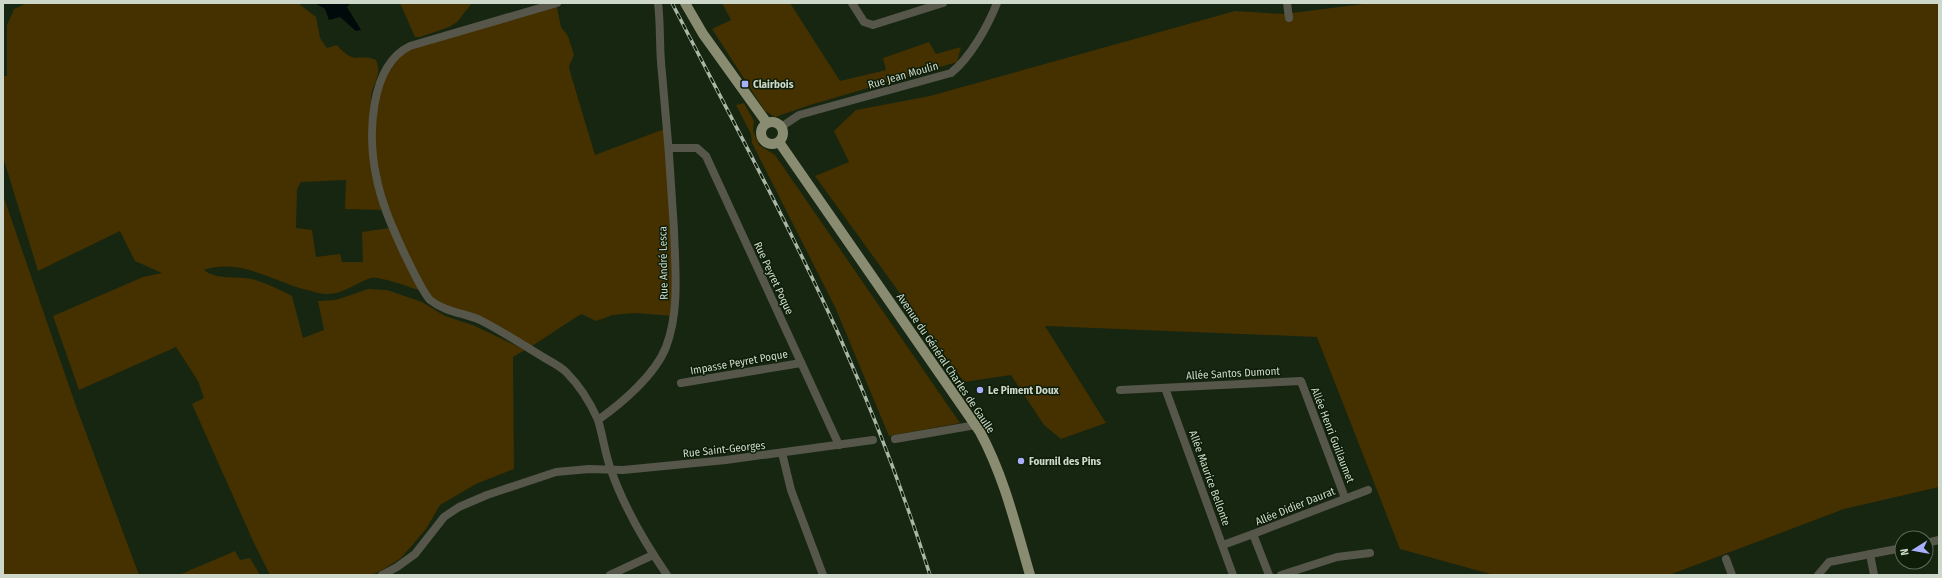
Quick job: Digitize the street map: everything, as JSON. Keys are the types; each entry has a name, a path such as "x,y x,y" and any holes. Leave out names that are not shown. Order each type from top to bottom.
{"main road":[{"path":"685,3 703,34 767,123"},
{"path":"774,122 782,127 783,136 779,142 769,144 763,139 761,132 767,123 774,122"},
{"name":"Avenue du Général Charles de Gaulle","path":"779,142 976,426 997,467 1030,575"}],"street":[{"path":"557,3 410,46 395,56 379,83 374,107 372,132 375,175 386,212 410,264 429,299 441,307 480,320 565,370 577,383 598,420 610,470 626,506 653,555 667,575"},
{"name":"Rue André Lesca","path":"598,420 612,409 655,367 666,347 676,294 670,148 661,66 658,3"},
{"path":"852,3 864,22 873,25 943,3"},
{"name":"Rue Jean Moulin","path":"782,127 799,116 951,73 960,66 984,30 997,3"},
{"path":"1286,3 1289,18"},
{"name":"Rue Peyret Poque","path":"670,148 697,148 706,156 839,445"},
{"name":"Impasse Peyret Poque","path":"680,384 801,363"},
{"name":"Allée Santos Dumont","path":"1120,390 1301,381"},
{"name":"Allée Henri Guillaumet","path":"1301,381 1345,498"},
{"name":"Allée Maurice Bellonte","path":"1165,388 1234,575"},
{"path":"895,439 976,426"},
{"name":"Rue Saint-Georges","path":"382,575 397,567 415,554 444,517 472,500 556,472 589,469 623,470 782,453 873,440"},
{"path":"782,453 791,490 823,575"},
{"name":"Allée Didier Daurat","path":"1223,545 1368,490"},
{"path":"1253,534 1269,575"},
{"path":"1818,575 1829,562 1894,550"},
{"path":"1281,575 1337,557 1370,553"},
{"path":"1870,554 1874,575"},
{"path":"610,575 653,555"},
{"path":"1726,560 1732,575"}],"shaded area":[{"path":"27,3 298,3 316,17 320,38 327,48 337,45 348,56 356,58 365,57 376,60 378,75 371,98 369,141 374,183 382,210 345,209 346,180 301,182 297,189 296,228 312,230 316,257 340,254 342,262 363,262 362,232 389,228 421,291 381,279 371,278 338,293 323,294 244,269 218,267 204,270 214,275 252,279 292,296 303,338 324,330 318,301 336,300 368,289 387,290 422,302 445,316 475,326 525,350 513,357 514,469 476,484 440,505 426,529 401,558 379,572 370,575 270,575 254,543 192,404 204,398 198,381 176,347 79,390 53,316 143,277 162,273 135,261 120,231 38,271 3,157 3,76 7,76 7,25 14,9"},
{"path":"315,3 351,3 347,7 361,30 356,31 340,17 329,20 325,9"},
{"path":"400,3 472,3 457,22 449,27 420,37 415,37"},
{"path":"556,3 561,27 568,36 574,55 569,66 595,155 667,128 673,316 634,313 613,315 596,321 581,314 529,348 429,299 386,211 372,132 383,75 400,52"},
{"path":"722,3 790,3 840,81 886,70 883,58 929,42 936,54 961,47 957,62 810,105 775,117 765,111 712,29 731,20"},
{"path":"1371,3 1939,3 1939,487 1844,509 1669,575 1494,575 1400,549 1317,337 1045,326 1106,423 1061,439 1044,425 1011,375 964,382 815,176 849,162 834,131 856,110 930,96 1235,11 1284,14"},
{"path":"744,103 754,121 753,131 759,145 775,155 960,423 889,436 835,307 752,143 751,134 736,105"},
{"path":"3,195 76,406 139,575 3,575"},
{"path":"235,551 240,560 250,558 260,575 179,575"}],"railway":[{"path":"672,3 778,208 838,333 887,453 910,514 930,575"}],"place":[{"name":"Clairbois","path":"745,84"},
{"name":"Le Piment Doux","path":"980,390"},
{"name":"Fournil des Pins","path":"1021,461"}]}
